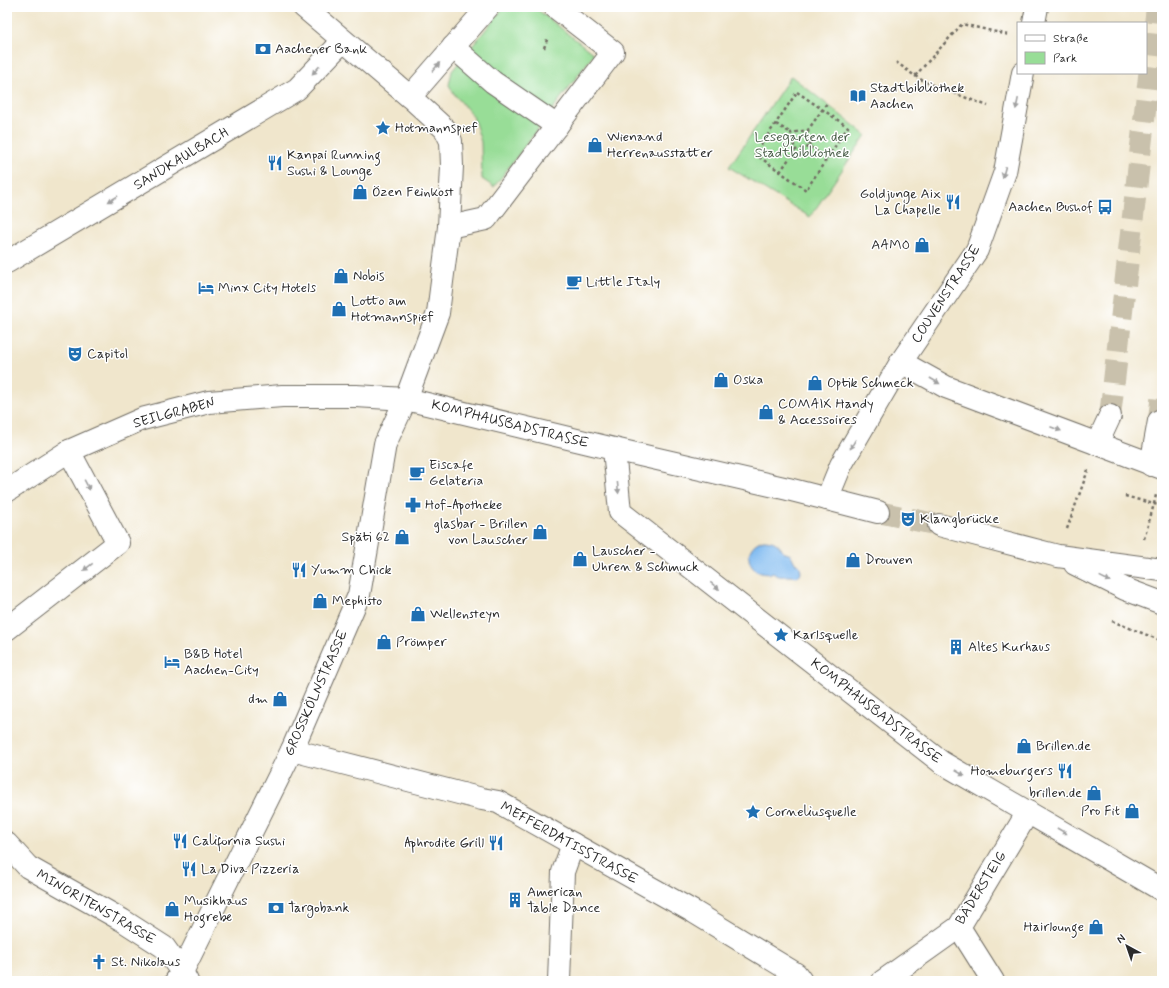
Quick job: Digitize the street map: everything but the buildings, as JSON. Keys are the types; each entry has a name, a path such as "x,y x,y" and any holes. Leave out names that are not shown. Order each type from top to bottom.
{"street":[{"name":"GROSSKÖLNSTRASSE","path":"182,978 292,750 359,595 385,444 406,399 438,313 449,227 452,166 451,141 445,129 410,96 304,7"},
{"path":"410,96 488,7"},
{"path":"449,227 486,219 613,52 555,7"},
{"path":"1034,22 1037,7"},
{"name":"SANDKAULBACH","path":"7,262 298,89 343,41"},
{"path":"453,47 493,82 557,126"},
{"name":"COUVENSTRASSE","path":"827,499 841,465 901,362 977,250 1005,172 1023,74"},
{"path":"901,362 946,387 1157,466 1159,421"},
{"name":"SEILGRABEN","path":"7,492 69,451 142,418 209,402 282,396 356,396 406,399"},
{"name":"KOMPHAUSBADSTRASSE","path":"406,399 614,450 788,489 878,512"},
{"path":"1097,444 1110,416"},
{"name":"KOMPHAUSBADSTRASSE","path":"614,450 620,512 941,762 1162,890"},
{"path":"7,629 118,543 69,451"},
{"path":"939,525 1058,556 1162,570"},
{"path":"1058,556 1125,589 1162,603"},
{"name":"MEFFERDATISSTRASSE","path":"292,750 498,802 694,912 796,974 801,981"},
{"name":"BÄDERSTEIG","path":"883,981 959,927 1028,812"},
{"path":"559,981 563,872 573,844"},
{"name":"MINORITENSTRASSE","path":"8,847 28,867 122,920 164,947 182,978"},
{"path":"959,927 993,981"}],"path":[{"path":"915,76 962,24 1011,36"},
{"path":"896,62 927,83 1014,116"},
{"path":"797,92 822,110 848,127 806,190 755,154 797,92"},
{"path":"810,147 808,130 827,103"},
{"path":"776,124 791,133 808,130"},
{"path":"791,133 795,150"},
{"path":"780,172 795,150 810,147 828,158"},
{"path":"1058,556 1097,444"},
{"path":"1136,567 1156,495"},
{"path":"1125,496 1162,506"},
{"path":"1112,621 1162,641"}],"green space":[{"path":"504,7 534,7 594,54 494,187 482,179 481,142 473,116 455,95 449,85 452,71"},
{"name":"Lesegarten der Stadtbibliothek","path":"791,76 866,135 810,217 729,167"}],"water":[{"path":"763,540 775,543 780,546 783,552 791,555 795,563 800,566 801,573 797,577 778,576 773,573 764,574 758,572 750,562 749,556 751,549"}],"tunnel":[{"path":"1110,416 1157,7"},
{"path":"1159,421 1162,392"},
{"path":"878,512 939,525"}],"place":[{"name":"Aachener Bank","path":"263,49"},
{"name":"Stadtbibliothek Aachen","path":"858,96"},
{"name":"Hotmannspief","path":"383,128"},
{"name":"Wienand Herrenausstatter","path":"595,145"},
{"name":"Kanpai Running Sushi & Lounge","path":"275,163"},
{"name":"Özen Feinkost","path":"360,192"},
{"name":"Goldjunge Aix La Chapelle","path":"953,202"},
{"name":"Aachen Bushof","path":"1105,207"},
{"name":"AAMO","path":"922,245"},
{"name":"Nobis","path":"341,276"},
{"name":"Little Italy","path":"574,282"},
{"name":"Minx City Hotels","path":"206,288"},
{"name":"Lotto am Hotmannspief","path":"339,309"},
{"name":"Capitol","path":"75,354"},
{"name":"Oska","path":"721,380"},
{"name":"Optik Schmeck","path":"815,383"},
{"name":"COMAIX Handy & Accessoires","path":"766,412"},
{"name":"Eiscafe Gelateria","path":"417,473"},
{"name":"Hof-Apotheke","path":"413,505"},
{"name":"Klangbrücke","path":"908,519"},
{"name":"glasbar - Brillen von Lauscher","path":"540,532"},
{"name":"Späti 62","path":"402,537"},
{"name":"Lauscher - Uhren & Schmuck","path":"580,559"},
{"name":"Drouven","path":"853,560"},
{"name":"Yumm Chick","path":"299,570"},
{"name":"Mephisto","path":"320,601"},
{"name":"Wellensteyn","path":"418,614"},
{"name":"Karlsquelle","path":"781,635"},
{"name":"Prömper","path":"384,642"},
{"name":"Altes Kurhaus","path":"956,647"},
{"name":"B&B Hotel Aachen-City","path":"172,662"},
{"name":"dm","path":"280,699"},
{"name":"Brillen.de","path":"1024,746"},
{"name":"Homeburgers","path":"1065,771"},
{"name":"brillen.de","path":"1094,793"},
{"name":"Pro Fit","path":"1132,811"},
{"name":"Corneliusquelle","path":"753,812"},
{"name":"California Sushi","path":"180,841"},
{"name":"Aphrodite Grill","path":"496,843"},
{"name":"La Diva Pizzeria","path":"189,869"},
{"name":"American Table Dance","path":"515,900"},
{"name":"Targobank","path":"276,908"},
{"name":"Musikhaus Hogrebe","path":"172,909"},
{"name":"Hairlounge","path":"1096,927"},
{"name":"St. Nikolaus","path":"99,962"}]}
